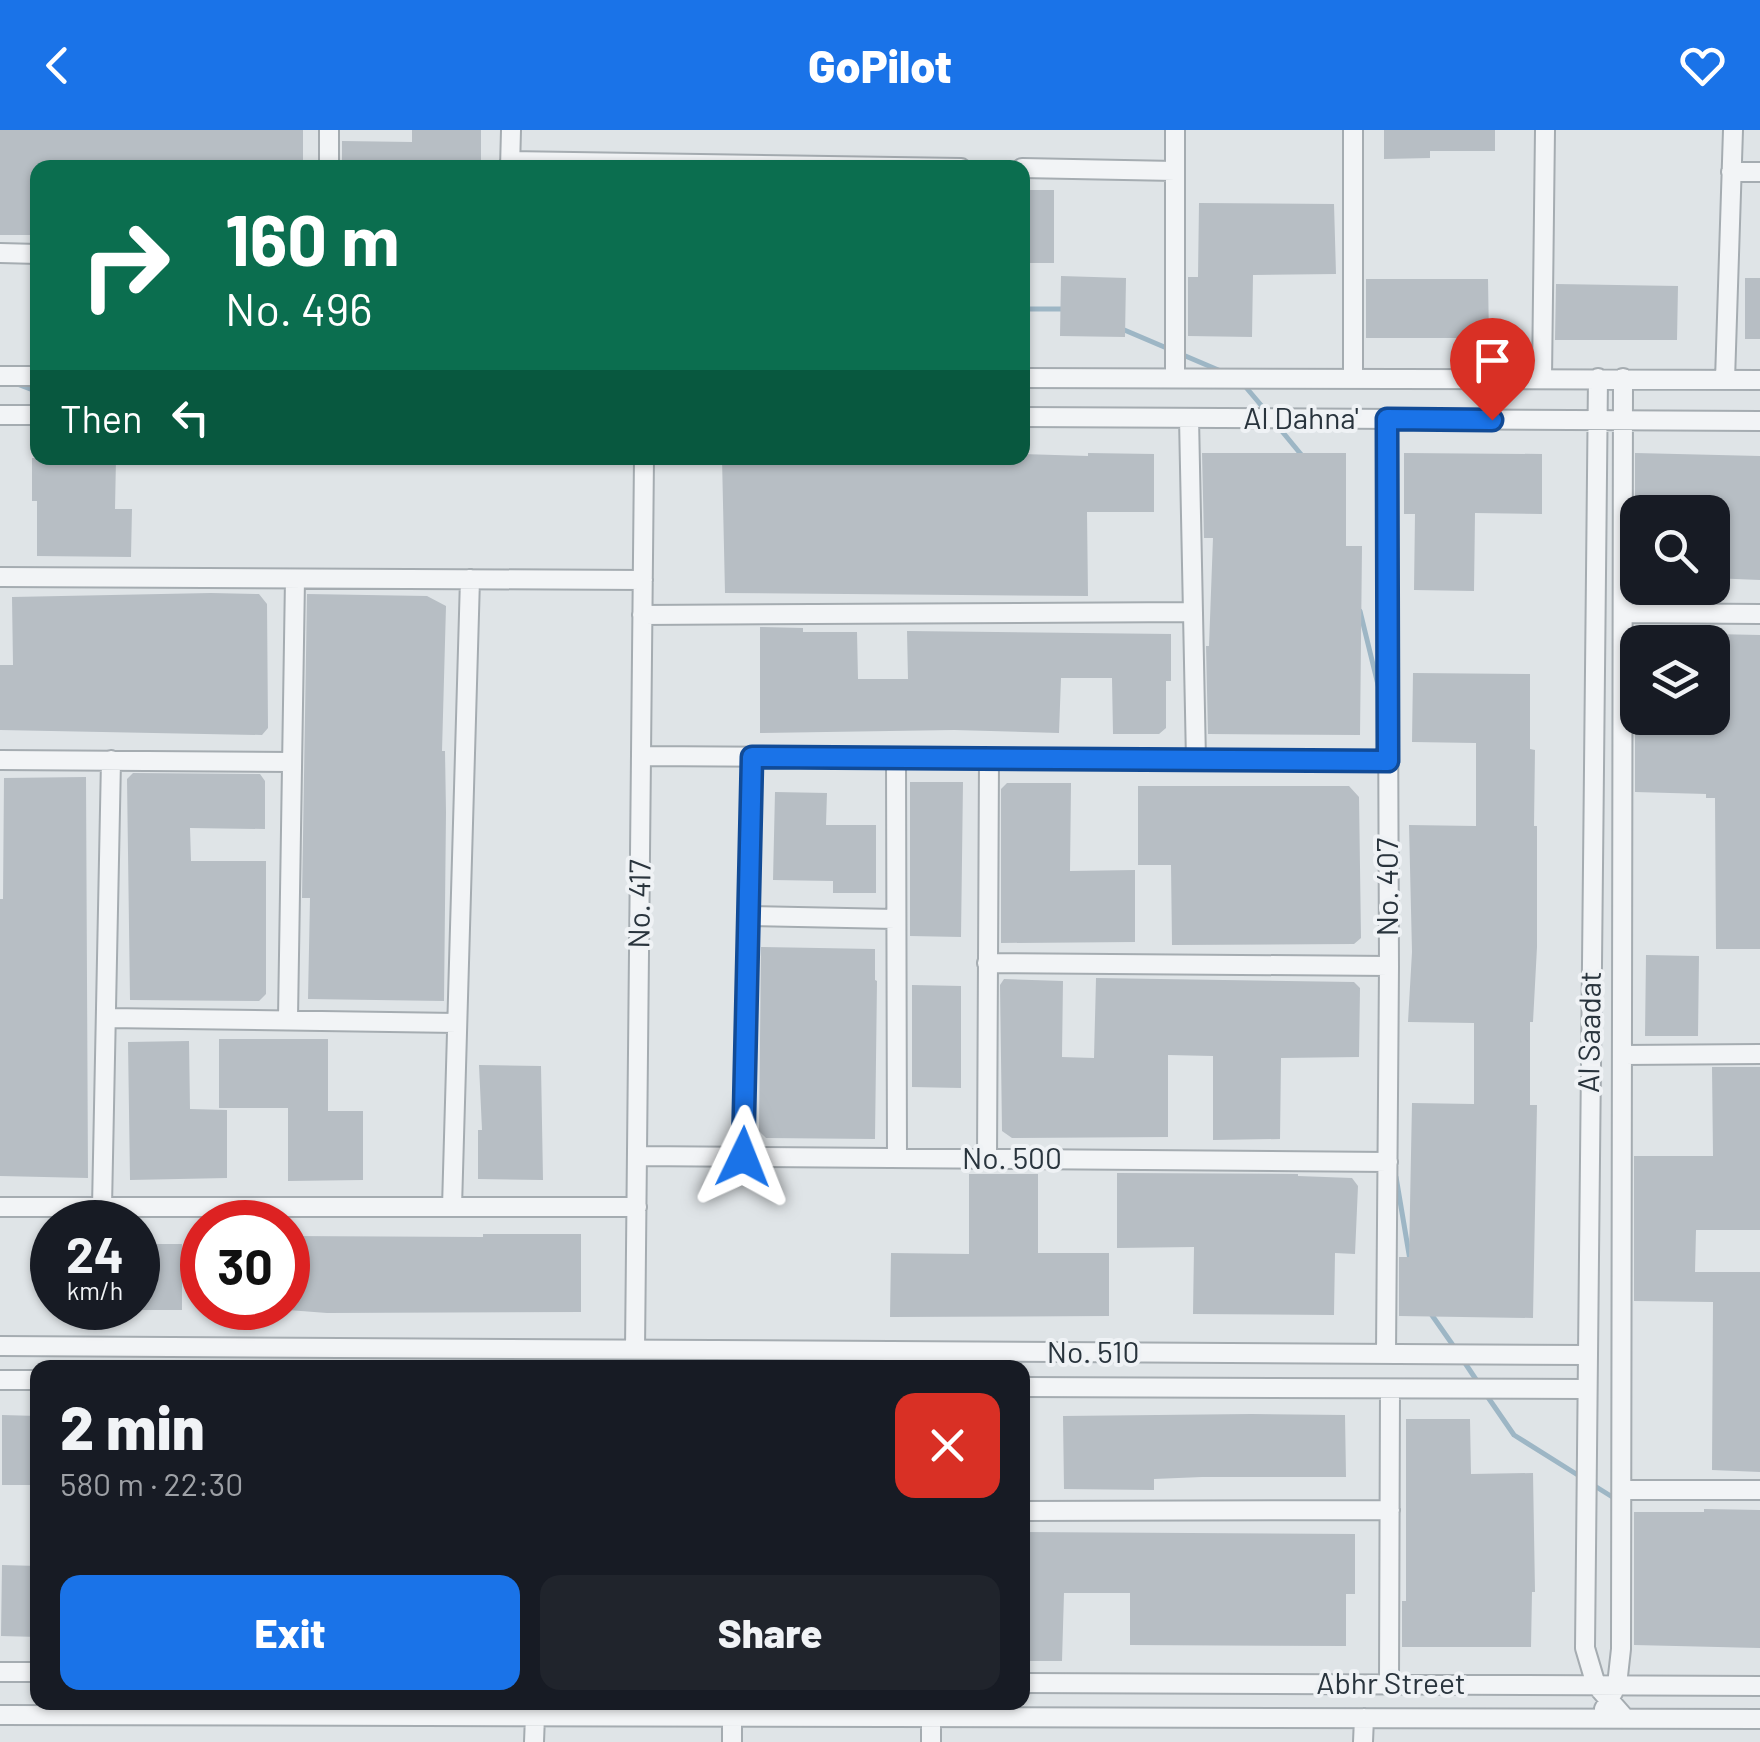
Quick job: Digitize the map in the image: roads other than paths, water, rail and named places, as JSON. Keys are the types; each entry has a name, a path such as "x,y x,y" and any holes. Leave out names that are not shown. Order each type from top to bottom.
{"street":[{"path":"328,160 329,130"},
{"path":"510,130 510,160"},
{"path":"1174,378 1175,130"},
{"path":"1353,130 1353,379"},
{"path":"1542,378 1545,130"},
{"path":"1726,380 1732,130"},
{"path":"1030,168 1175,171"},
{"path":"1732,172 1760,172"},
{"path":"0,253 30,254"},
{"path":"0,376 30,376"},
{"name":"Al Dahna'","path":"1030,378 1760,380"},
{"name":"Al Saadat","path":"1596,1684 1585,1648 1598,378"},
{"name":"Al Saadat","path":"1613,1693 1621,1649 1623,1490 1622,378"},
{"path":"0,415 30,415"},
{"name":"Al Dahna'","path":"1030,417 1760,421"},
{"path":"1189,418 1196,760"},
{"name":"No. 407","path":"1386,1354 1387,419"},
{"name":"No. 417","path":"637,1356 644,465"},
{"path":"0,577 642,580"},
{"path":"288,1018 295,578"},
{"path":"452,1207 470,580"},
{"path":"642,616 1193,612"},
{"path":"1622,613 1760,614"},
{"path":"641,756 1388,761"},
{"path":"743,1157 752,757"},
{"path":"896,758 897,1158"},
{"path":"987,1159 989,758"},
{"path":"0,760 292,762"},
{"path":"102,1200 111,760"},
{"path":"751,916 895,919"},
{"path":"987,963 1389,966"},
{"path":"108,1018 458,1023"},
{"path":"1623,1055 1760,1054"},
{"name":"No. 500","path":"637,1156 1388,1162"},
{"path":"160,1207 637,1207"},
{"path":"0,1208 30,1208"},
{"name":"No. 510","path":"0,1346 637,1356 1587,1356"},
{"path":"1550,1389 1569,1381 1573,1373 1570,1361 1554,1355"},
{"path":"0,1380 30,1380"},
{"name":"No. 510","path":"1030,1387 1586,1389"},
{"path":"1390,1390 1390,1684"},
{"path":"1623,1490 1760,1490"},
{"path":"1030,1511 1390,1510"},
{"path":"0,1672 30,1672"},
{"name":"Abhr Street","path":"1030,1682 1596,1684 1613,1693 1760,1686"},
{"path":"1613,1693 1624,1718"},
{"path":"1596,1718 1613,1693"},
{"name":"Abhr Street","path":"0,1715 1760,1719"},
{"path":"534,1742 535,1716"},
{"path":"732,1716 732,1742"},
{"path":"931,1716 931,1742"},
{"path":"1364,1718 1364,1742"}],"waterway":[{"path":"1030,309 1065,309"},
{"path":"1122,329 1223,372"},
{"path":"12,382 30,389"},
{"path":"1244,385 1266,411"},
{"path":"1276,424 1304,458"},
{"path":"1360,611 1380,693"},
{"path":"1396,1177 1410,1260"},
{"path":"1429,1311 1457,1351"},
{"path":"1463,1360 1479,1384"},
{"path":"1485,1393 1514,1435 1581,1477"},
{"path":"1590,1483 1614,1498"}]}
